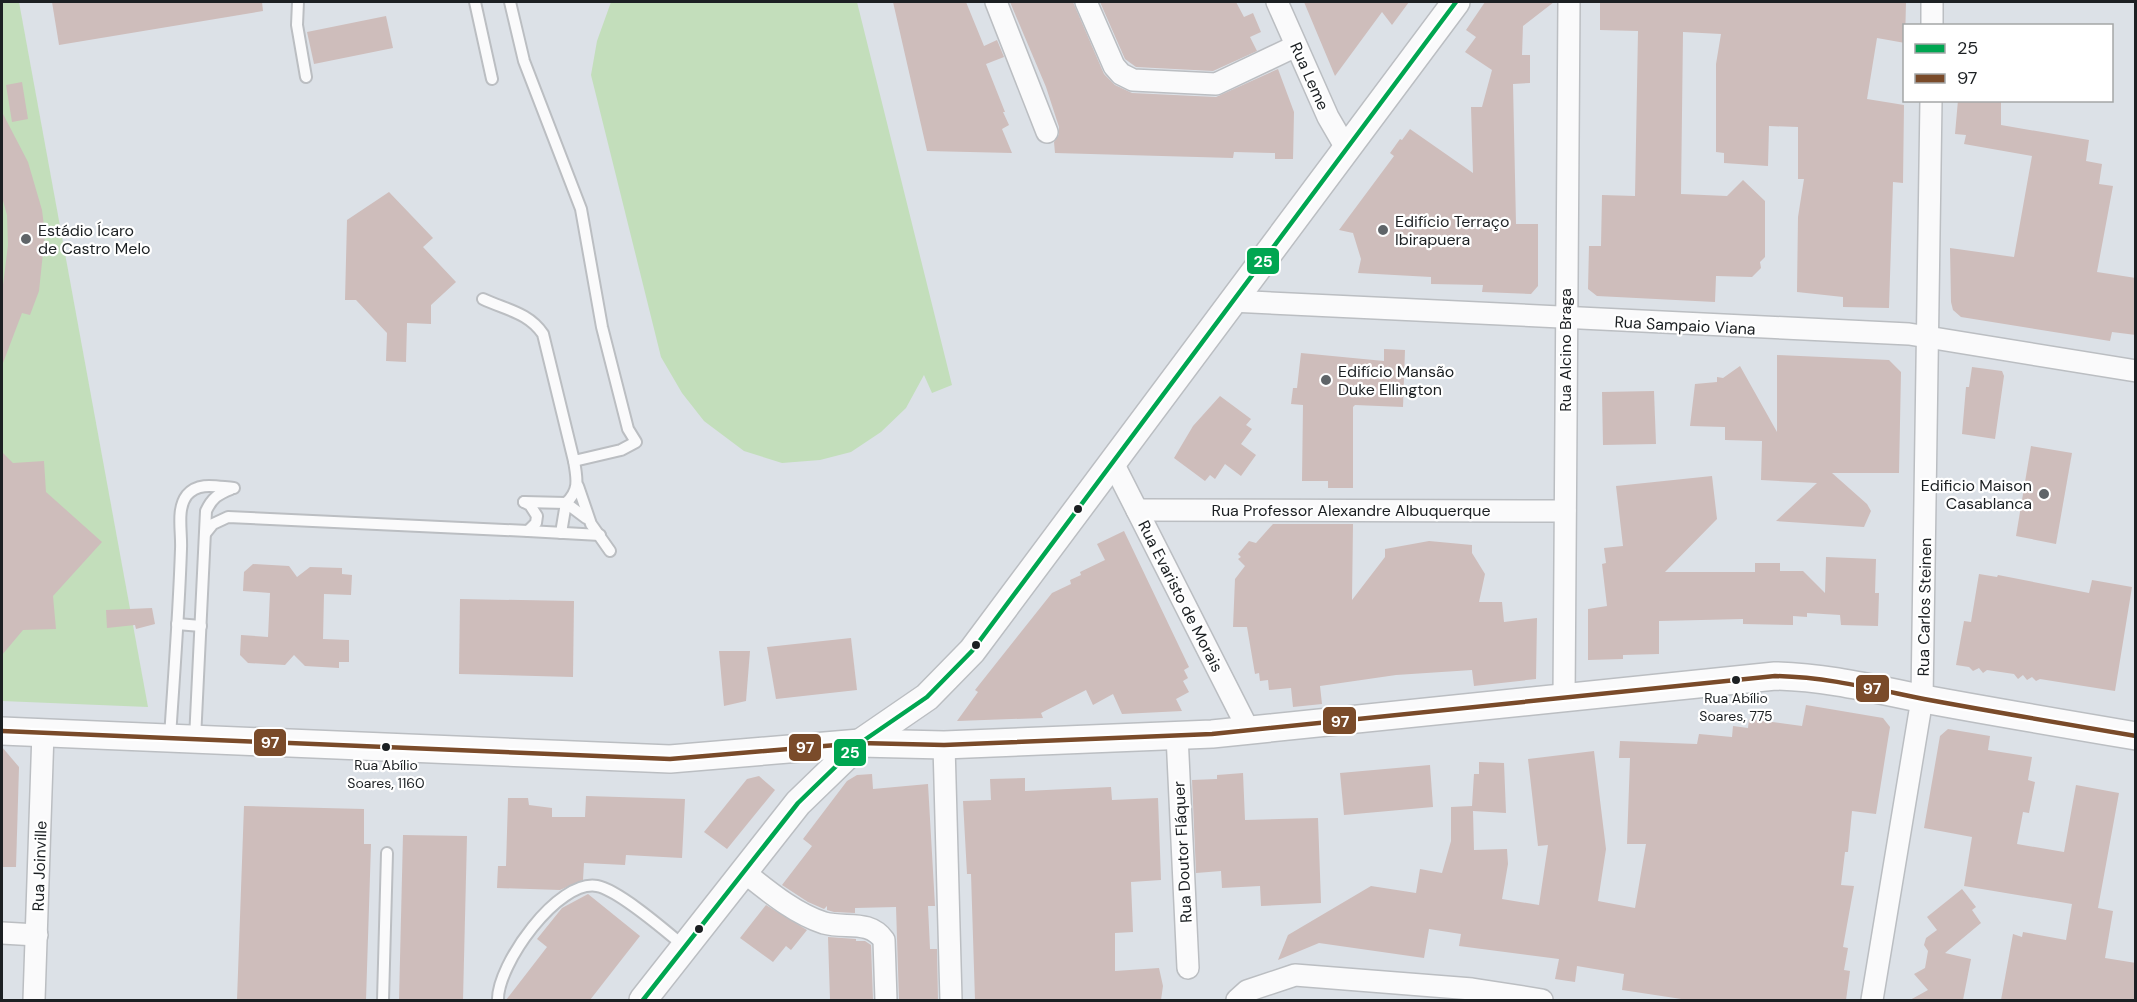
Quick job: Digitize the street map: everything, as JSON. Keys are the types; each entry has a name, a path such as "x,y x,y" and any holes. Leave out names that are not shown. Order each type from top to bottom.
{"street":[{"path":"996,2 1047,132"},
{"path":"1086,2 1114,66 1121,74 1133,80 1216,84 1296,46"},
{"name":"Rua Leme","path":"1277,2 1328,117 1346,148"},
{"path":"643,1000 798,803 860,743 927,697 972,651 1456,2"},
{"name":"Rua Alcino Braga","path":"1564,699 1569,2"},
{"path":"1932,2 1932,24"},
{"name":"Rua Carlos Steinen","path":"1872,1000 1922,699 1931,102"},
{"name":"Rua Sampaio Viana","path":"1231,301 1928,337 2136,371"},
{"name":"Rua Evaristo de Morais","path":"1112,461 1249,731"},
{"name":"Rua Professor Alexandre Albuquerque","path":"1137,510 1565,511"},
{"path":"2,731 670,759 860,743 944,745 1249,731 1776,676 1810,676 1922,699 2136,736"},
{"name":"Rua Joinville","path":"34,1000 43,732"},
{"name":"Rua Doutor Fláquer","path":"1177,735 1188,968"},
{"path":"944,745 951,1000"},
{"path":"744,872 778,899 824,923 870,927 879,933 884,940 886,1000"},
{"path":"2,933 37,935"},
{"path":"1237,1000 1247,991 1295,975 1472,989 1542,1000"}],"lane":[{"path":"298,2 297,25 306,77"},
{"path":"475,2 492,79"},
{"path":"510,2 524,61 580,209 602,327 628,429 636,442 621,450 574,461"},
{"path":"483,299 523,313 535,322 543,334 578,486 591,524"},
{"path":"204,485 234,488 218,494 210,501 206,511 201,626 182,738 177,624 183,502 194,488 204,485"},
{"path":"561,533 566,502 578,486"},
{"path":"528,531 536,523 537,516 530,505 524,501 566,502 582,512 610,551"},
{"path":"205,534 213,524 228,518 600,535"},
{"path":"177,624 201,626"},
{"path":"383,1000 387,853"},
{"path":"498,1000 501,981 524,938 567,893 588,886 609,891 685,947"}],"green space":[{"path":"2,2 19,2 148,707 2,701"},
{"path":"611,2 857,2 952,385 932,393 924,375 906,408 881,432 851,452 820,460 782,463 744,451 704,421 682,393 661,357 591,75 597,41"}],"building":[{"path":"52,2 262,2 263,11 59,45"},
{"path":"893,2 966,2 984,46 997,40 1004,57 986,64 1009,125 1002,129 1012,153 927,151"},
{"path":"1010,2 1073,2 1104,74 1115,85 1132,93 1216,97 1278,69 1294,112 1293,159 1275,159 1275,153 1234,152 1233,158 1055,153 1054,142 1059,134 1059,127 1046,87"},
{"path":"1100,2 1236,2 1244,17 1253,13 1261,32 1250,37 1257,51 1213,71 1136,67 1125,59"},
{"path":"1304,2 1409,2 1392,25 1382,12 1335,76"},
{"path":"1485,2 1554,2 1523,26 1522,55 1530,55 1530,83 1513,84 1516,224 1538,224 1538,286 1531,294 1482,292 1483,285 1431,284 1431,277 1358,273 1361,259 1353,233 1339,230 1394,156 1390,153 1410,129 1473,173 1471,107 1482,107 1492,70 1465,52 1476,37 1466,30"},
{"path":"1600,2 1906,2 1903,43 1877,38 1867,99 1904,105 1903,183 1893,182 1889,308 1843,307 1843,297 1797,292 1798,217 1804,179 1798,179 1798,127 1769,126 1768,166 1724,163 1724,153 1716,152 1716,64 1721,34 1683,32 1681,194 1727,196 1743,180 1765,201 1765,257 1760,262 1761,268 1752,277 1716,276 1715,302 1597,296 1588,289 1589,246 1601,246 1602,195 1635,196 1638,31 1600,30"},
{"path":"386,16 393,48 314,64 307,32"},
{"path":"22,82 28,119 12,122 6,85"},
{"path":"1958,102 2001,102 2001,125 2089,140 2086,161 2102,164 2099,184 2113,186 2097,272 2136,278 2136,335 2112,332 2110,341 1961,317 1953,310 1950,248 2014,257 2032,156 1964,144 1966,135 1955,134"},
{"name":"Estádio Ícaro de Castro Melo","path":"2,112 28,162 42,210 45,234 39,291 30,315 22,313 3,363 2,293 8,245 7,215 2,197"},
{"path":"389,192 433,238 423,247 456,282 431,305 431,324 407,323 406,362 386,361 387,333 356,300 345,300 347,220"},
{"path":"1384,349 1405,350 1403,407 1355,405 1353,407 1353,488 1328,488 1328,481 1302,481 1303,405 1291,404 1293,388 1297,388 1301,353 1384,361"},
{"path":"1777,355 1889,360 1901,372 1899,473 1832,473 1867,504 1871,511 1864,527 1776,521 1817,483 1761,480 1762,441 1725,440 1725,427 1690,426 1695,384 1717,382 1717,377 1723,378 1740,366 1777,432"},
{"path":"1972,367 2002,371 2004,376 1995,439 1962,434 1966,387 1969,387"},
{"path":"1654,391 1656,444 1603,445 1602,392"},
{"path":"1220,396 1251,419 1246,425 1252,429 1241,444 1256,455 1241,476 1225,464 1215,479 1210,475 1205,481 1174,458 1193,426"},
{"name":"Edificio Maison Casablanca","path":"2031,446 2072,453 2056,544 2016,536"},
{"path":"2,452 13,463 44,461 46,492 102,542 53,596 56,629 23,630 2,655"},
{"path":"1712,476 1717,519 1665,572 1755,572 1755,563 1780,563 1780,571 1803,571 1825,593 1826,557 1876,559 1875,593 1879,593 1878,626 1841,625 1840,615 1807,613 1807,617 1793,616 1793,625 1743,624 1743,619 1659,621 1659,654 1623,655 1623,659 1588,660 1588,609 1607,606 1602,564 1606,563 1604,548 1623,546 1616,486"},
{"path":"1273,524 1353,524 1352,600 1385,557 1385,549 1429,541 1472,545 1472,553 1485,574 1479,602 1502,602 1504,622 1537,618 1536,679 1474,686 1472,670 1396,675 1320,686 1322,704 1293,707 1291,688 1269,690 1268,680 1260,681 1259,673 1255,674 1247,627 1233,627 1235,579 1245,566 1238,559 1241,557 1238,554 1249,541 1256,543"},
{"path":"1124,531 1189,667 1184,670 1188,678 1183,681 1189,692 1176,699 1182,711 1122,714 1113,694 1093,705 1086,690 1041,713 1043,718 957,721 978,692 975,690 1052,593 1071,584 1070,580 1081,575 1080,572 1105,560 1097,544"},
{"path":"253,564 289,566 297,577 310,567 342,568 342,574 352,575 351,595 324,594 323,639 349,640 349,662 339,662 339,668 305,666 294,655 285,665 248,663 240,655 241,635 268,637 270,593 243,591 244,572"},
{"path":"1979,574 1997,577 1998,575 2089,593 2092,580 2132,587 2115,691 2040,679 2036,681 2032,677 2027,680 2023,675 2018,679 2014,674 1987,670 1983,673 1979,668 1973,671 1969,667 1956,665 1964,621 1971,622"},
{"path":"460,599 574,601 573,677 459,674"},
{"path":"152,608 155,624 136,629 135,625 107,628 106,610"},
{"path":"851,638 857,690 776,699 767,647"},
{"path":"719,651 750,651 746,701 724,706"},
{"path":"1806,705 1883,718 1890,727 1876,814 1852,811 1848,852 1845,852 1841,885 1854,886 1843,947 1848,948 1844,970 1850,971 1846,1000 1688,1000 1622,990 1624,974 1577,966 1575,982 1555,979 1559,959 1459,946 1461,934 1429,929 1424,958 1319,943 1278,960 1288,935 1371,886 1416,893 1420,869 1442,873 1451,841 1451,807 1472,806 1474,774 1479,774 1479,762 1504,763 1506,813 1473,811 1474,850 1507,849 1508,864 1502,899 1539,905 1548,845 1538,846 1528,759 1594,751 1606,849 1598,901 1635,908 1646,844 1627,844 1630,758 1619,758 1620,741 1697,744 1699,734 1732,737 1733,726 1748,728 1749,719 1802,726"},
{"path":"1948,729 1990,736 1988,750 2032,757 2028,780 2035,782 2029,813 2023,812 2017,844 2064,852 2076,785 2119,793 2098,908 2113,911 2105,958 2136,963 2136,1000 2001,1000 2013,934 2022,937 2023,932 2066,940 2072,904 1964,886 1972,837 1924,828 1940,736"},
{"path":"2,747 19,767 16,867 2,867"},
{"path":"1430,765 1433,807 1344,815 1340,773"},
{"path":"1243,773 1245,820 1318,818 1321,903 1261,906 1260,886 1222,888 1221,871 1196,873 1192,780 1217,779 1217,775"},
{"path":"872,774 873,789 928,784 935,906 928,906 930,949 937,949 938,1000 899,1000 896,907 855,908 855,913 834,912 827,910 827,906 824,909 808,902 782,885 812,846 803,839 847,781 857,775"},
{"path":"759,776 775,790 727,849 704,832 747,779"},
{"path":"1025,778 1025,791 1111,787 1112,800 1158,798 1161,880 1131,882 1133,932 1115,933 1115,971 1159,968 1163,986 1161,1000 975,1000 971,874 967,874 963,801 991,800 990,779"},
{"path":"586,796 685,799 682,858 626,855 625,865 584,863 583,880 560,890 497,888 498,866 506,866 508,798 528,798 529,805 552,808 552,817 585,817"},
{"path":"244,806 364,809 364,844 371,844 366,1000 237,1000"},
{"path":"403,835 467,836 463,1000 399,1000"},
{"path":"1962,889 1976,907 1972,910 1981,923 1945,953 1971,959 1963,1000 1910,1000 1928,990 1914,974 1925,968 1928,951 1924,945 1926,938 1937,930 1927,917"},
{"path":"588,894 640,936 590,1000 506,1000 547,947 537,939 562,908"},
{"path":"766,905 807,930 791,950 786,946 773,962 740,938"},
{"path":"828,937 856,939 856,941 865,941 871,945 873,1000 830,1000"}],"transit line":[{"name":"25","path":"643,1000 798,803 860,743 927,697 972,651 1456,2"},
{"name":"97","path":"2,731 670,759 860,743 944,745 1212,734 1775,676 1850,684 2136,736"}],"place":[{"name":"Edifício Terraço Ibirapuera","path":"1383,230"},
{"name":"Estádio Ícaro de Castro Melo","path":"26,239"},
{"name":"Edifício Mansão Duke Ellington","path":"1326,380"},
{"name":"Edificio Maison Casablanca","path":"2044,494"},
{"name":"Rua Abílio Soares, 775","path":"1736,680"},
{"name":"Rua Abílio Soares, 1160","path":"386,747"}]}
